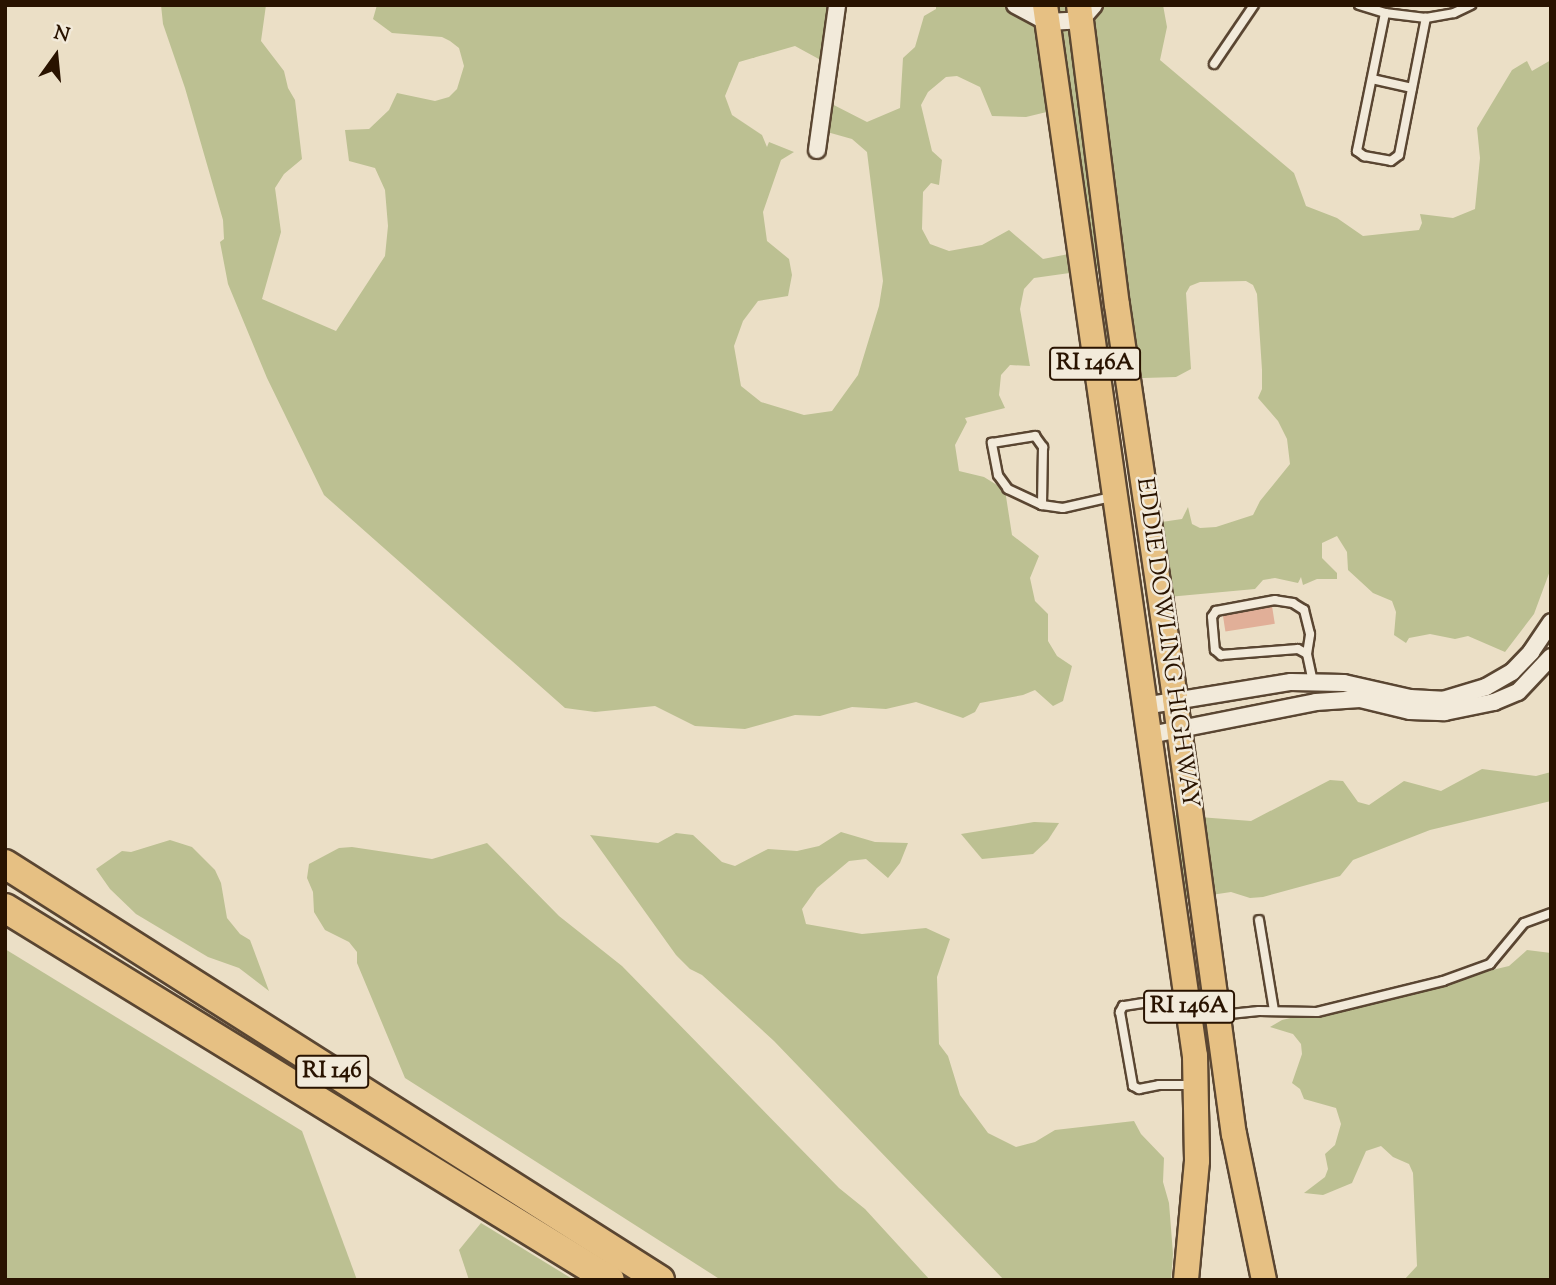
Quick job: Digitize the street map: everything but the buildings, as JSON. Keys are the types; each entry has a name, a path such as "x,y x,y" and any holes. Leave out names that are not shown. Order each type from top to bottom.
{"highway":[{"name":"RI 146","path":"5,864 660,1280"},
{"name":"RI 146","path":"5,908 610,1280"}],"main road":[{"name":"EDDIE DOWLING HIGHWAY","path":"1085,10 1117,305 1175,699 1217,1015 1241,1176 1264,1280"},
{"name":"EDDIE DOWLING HIGHWAY","path":"1046,14 1150,735 1197,1085 1197,1171 1186,1280"}],"street":[{"path":"817,150 837,5"},
{"path":"1015,5 1046,14 1085,10"},
{"path":"1144,706 1291,682 1344,683 1410,698 1443,700 1486,687 1512,672 1550,626"},
{"path":"1150,735 1316,702 1360,699 1410,712 1445,712 1494,702 1518,692 1551,657"},
{"path":"1313,682 1316,702"}],"lane":[{"path":"1214,64 1254,5"},
{"path":"1359,5 1385,13 1426,18 1454,13 1471,5"},
{"path":"1385,13 1357,151 1364,156 1391,161 1399,155 1426,18"},
{"path":"1372,79 1412,88"},
{"path":"1042,505 1043,447 1035,436 992,443 998,475 1008,489 1042,505 1063,508 1114,497"},
{"path":"1307,654 1287,648 1227,656 1214,650 1211,628 1216,611 1275,600 1293,603 1304,610 1310,634 1307,654 1313,682"},
{"path":"1217,1015 1274,1011 1317,1012 1443,981 1490,964 1524,923 1551,913"},
{"path":"1259,920 1274,1011"},
{"path":"1143,1003 1123,1006 1120,1012 1133,1086 1139,1089 1159,1085 1197,1085"}],"green space":[{"path":"161,5 266,5 261,41 284,71 288,88 295,100 302,159 284,174 275,188 281,232 262,299 336,331 385,256 388,226 385,190 375,168 349,161 345,130 369,129 389,110 397,93 435,101 449,97 457,89 464,66 459,48 442,37 392,33 373,19 377,5 837,5 828,64 795,46 739,62 725,96 732,115 762,135 767,147 769,142 794,152 781,160 763,212 767,241 789,259 792,275 788,296 758,301 743,321 734,346 741,386 761,402 804,415 832,411 858,375 879,306 883,281 867,152 852,139 820,130 824,100 867,122 900,108 903,58 915,47 924,16 936,9 936,5 1001,5 1016,13 1044,5 1079,5 1090,31 1098,5 1163,5 1167,27 1160,60 1294,173 1306,206 1337,218 1363,236 1419,230 1422,223 1420,214 1453,218 1475,209 1480,158 1477,128 1512,70 1527,61 1532,71 1551,60 1551,568 1534,614 1505,652 1468,636 1455,639 1430,634 1409,638 1406,643 1394,635 1396,612 1392,601 1373,593 1348,570 1347,552 1337,536 1322,543 1322,558 1337,573 1337,579 1317,579 1303,585 1301,577 1298,583 1275,578 1263,580 1255,589 1157,598 1148,524 1182,519 1188,507 1192,524 1200,528 1216,527 1253,515 1260,501 1290,464 1287,439 1278,421 1258,398 1262,389 1262,370 1257,294 1253,285 1246,281 1200,282 1190,286 1186,293 1191,369 1176,377 1112,379 1098,269 1034,278 1024,289 1020,309 1030,366 1010,365 1001,375 999,395 1005,408 965,418 967,422 955,445 959,471 984,477 1005,490 1012,535 1039,556 1030,578 1035,601 1048,614 1048,641 1057,656 1072,666 1063,701 1053,706 1035,690 1023,695 980,703 975,712 963,718 916,702 886,709 852,707 820,716 795,715 745,729 695,726 655,706 595,712 565,708 324,495 267,378 228,284 220,242 224,239 223,220 185,88 163,24","holes":["957,76 980,87 992,116 1026,117 1059,109 1079,252 1043,259 1009,230 982,245 949,251 930,244 922,229 923,192 931,183 939,185 942,160 932,151 921,105 928,92 946,77"]},
{"path":"1482,769 1536,776 1551,772 1551,801 1430,830 1353,860 1340,876 1263,897 1250,898 1231,892 1171,901 1173,815 1251,821 1330,780 1343,781 1358,802 1369,805 1404,781 1441,791"},
{"path":"1034,822 1059,823 1048,840 1033,854 982,859 961,834"},
{"path":"841,832 875,842 908,843 900,863 888,878 866,859 849,861 817,888 802,909 806,924 862,934 926,928 950,939 937,977 939,1044 948,1056 960,1095 988,1133 1016,1147 1035,1142 1055,1130 1134,1121 1141,1134 1164,1158 1163,1182 1169,1203 1173,1254 1171,1280 1004,1280 774,1041 702,975 690,969 676,955 590,835 658,843 676,833 693,835 722,862 735,866 768,849 797,851 819,846"},
{"path":"170,840 192,847 215,870 221,883 227,918 240,934 250,940 269,991 239,968 208,957 136,914 110,889 96,869 122,851 131,852"},
{"path":"487,843 559,916 622,966 839,1188 865,1209 930,1280 721,1280 405,1078 357,963 357,952 349,942 325,930 314,912 313,892 307,878 309,864 339,848 352,847 432,859"},
{"path":"5,949 302,1131 357,1280 5,1280"},
{"path":"1527,950 1551,953 1551,1280 1404,1280 1417,1266 1413,1173 1409,1164 1393,1157 1381,1146 1366,1151 1352,1183 1323,1195 1304,1193 1325,1177 1328,1169 1325,1154 1335,1145 1341,1124 1336,1108 1304,1099 1300,1089 1292,1083 1302,1054 1301,1044 1293,1034 1270,1027 1282,1020 1509,966"},
{"path":"481,1223 574,1280 469,1280 459,1250"}]}
